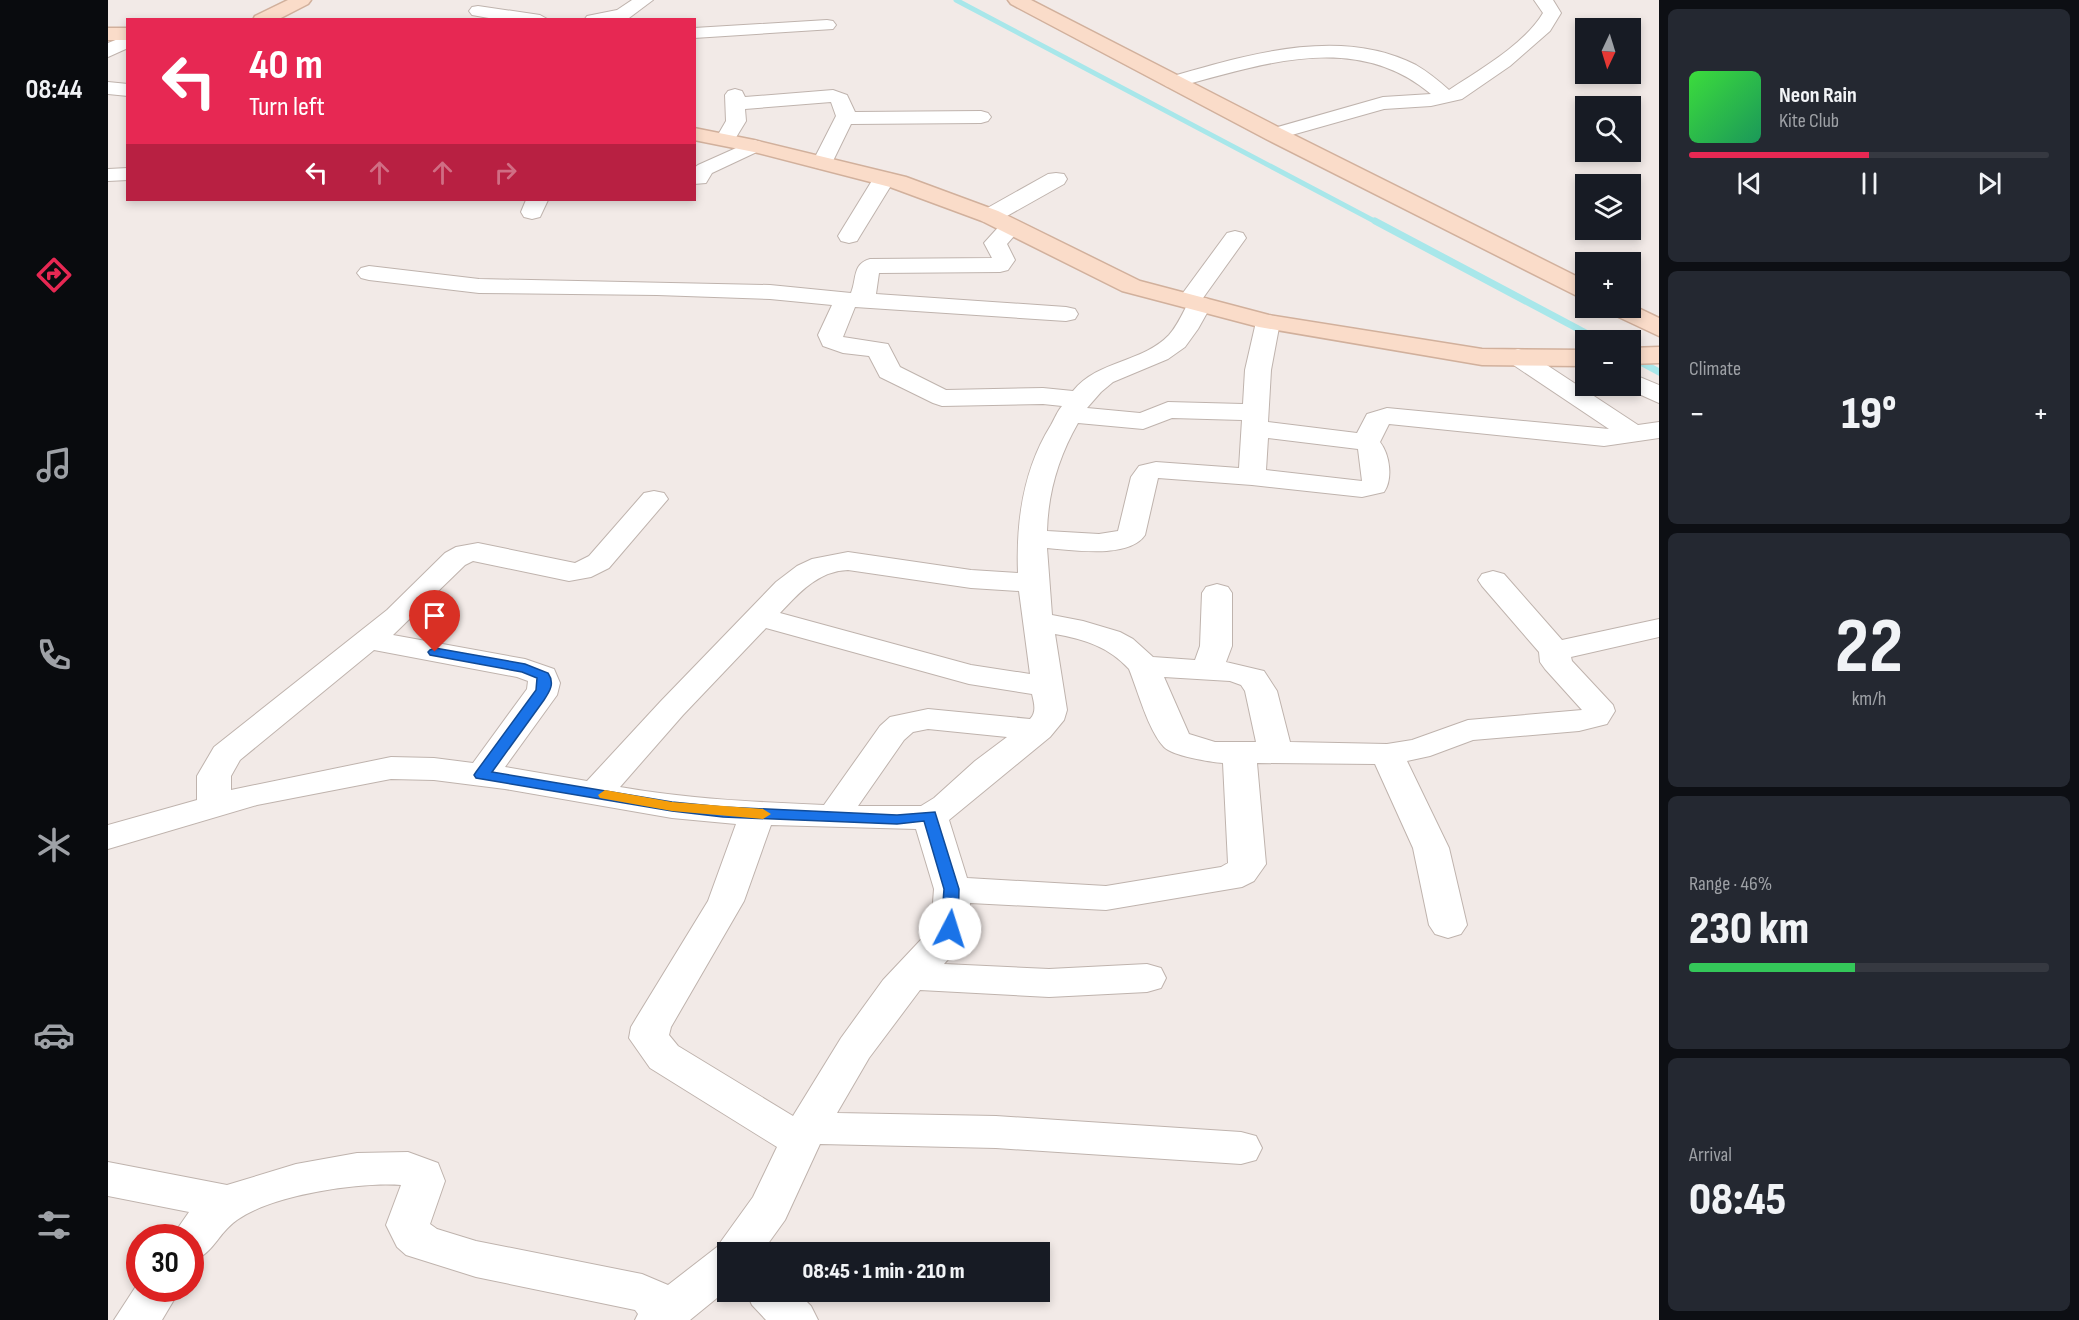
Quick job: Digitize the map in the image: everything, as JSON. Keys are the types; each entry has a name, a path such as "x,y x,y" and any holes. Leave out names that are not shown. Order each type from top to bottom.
{"street":[{"path":"266,18 302,0"},
{"path":"474,15 539,0"},
{"path":"603,18 623,14 644,0"},
{"path":"1017,0 1274,134 1575,285"},
{"path":"1274,134 1383,103 1447,98 1489,73 1538,34 1552,13 1544,0"},
{"path":"506,8 534,18"},
{"path":"696,33 827,25"},
{"path":"108,34 126,34"},
{"path":"108,51 126,41"},
{"path":"1173,82 1258,60 1313,53 1347,53 1373,57 1407,68 1447,98"},
{"path":"108,88 126,90"},
{"path":"725,140 736,121 735,100 833,96 840,99 847,118"},
{"path":"822,163 842,121 847,118 981,117"},
{"path":"696,134 754,146 884,179 1001,222 1131,286 1268,322 1482,357 1575,358"},
{"path":"698,178 705,169 754,146"},
{"path":"108,175 126,174"},
{"path":"849,236 884,179"},
{"path":"1032,539 1111,542 1128,539 1131,536 1145,477 1149,472 1156,470 1252,477 1362,489 1374,486 1376,481 1372,449 1367,442 1254,420 1168,410 1143,421 1075,407 1043,396 955,399 934,395 889,372 879,349 843,346 832,341 830,335 850,300 864,296 870,266 1000,265 1004,260 995,243 1001,222 1056,179"},
{"path":"108,837 265,793 391,768 434,769 482,775 672,807 833,817 897,819 930,816 1038,730 1048,720 1052,710 1039,622 1032,522 1038,478 1054,438 1075,407 1096,382 1112,372 1175,343 1195,303 1235,238"},
{"path":"369,273 479,286 778,293 1066,314"},
{"path":"1639,318 1659,328"},
{"path":"1252,477 1258,370 1268,322"},
{"path":"1641,356 1659,355"},
{"path":"1518,357 1646,432"},
{"path":"1641,386 1659,395"},
{"path":"1367,442 1376,420 1387,416 1585,437 1604,438 1646,432"},
{"path":"214,807 214,776 226,754 405,610 455,559 466,553 486,553 568,572 581,571 599,562 654,499"},
{"path":"596,793 672,708 802,575 832,561 861,562 971,579 1035,583"},
{"path":"1039,622 1095,632 1109,637 1138,658 1144,666 1171,733 1177,741 1198,749 1239,752 1387,753 1418,749 1468,730 1579,721 1595,717 1599,711 1597,705 1556,662 1555,651 1493,580"},
{"path":"1208,670 1216,646 1216,593"},
{"path":"759,617 969,674 1048,687"},
{"path":"1555,651 1659,628"},
{"path":"368,640 525,669 543,676 545,682 537,700 482,775"},
{"path":"1144,666 1245,674 1253,678 1258,684 1275,751"},
{"path":"833,817 892,733 902,724 928,719 1038,730"},
{"path":"952,889 1015,895 1106,898 1229,878 1241,872 1248,864 1239,752"},
{"path":"1387,753 1431,849 1448,925"},
{"path":"756,814 749,841 726,901 651,1027 649,1038 664,1057 804,1135 996,1132 1241,1148"},
{"path":"744,1242 770,1208 804,1135 855,1048 897,990 944,939 950,929 952,889 930,816"},
{"path":"911,976 1039,983 1147,978"},
{"path":"204,1226 214,1214 230,1203 329,1172 409,1167 423,1175 424,1181 408,1225 412,1234 422,1242 476,1259 642,1293 650,1296 662,1316 717,1272"},
{"path":"108,1179 230,1203"},
{"path":"137,1320 149,1302"},
{"path":"778,1302 795,1320"}],"waterway":[{"path":"956,0 1378,223"},
{"path":"1375,221 1580,330"},
{"path":"1641,362 1659,372"}],"slow traffic":[{"path":"605,795 672,807 763,814"}],"route":[{"path":"435,652 525,669 543,676 545,682 543,690 537,700 482,775 672,807 723,812 897,819 930,816 952,889 950,929"}]}
